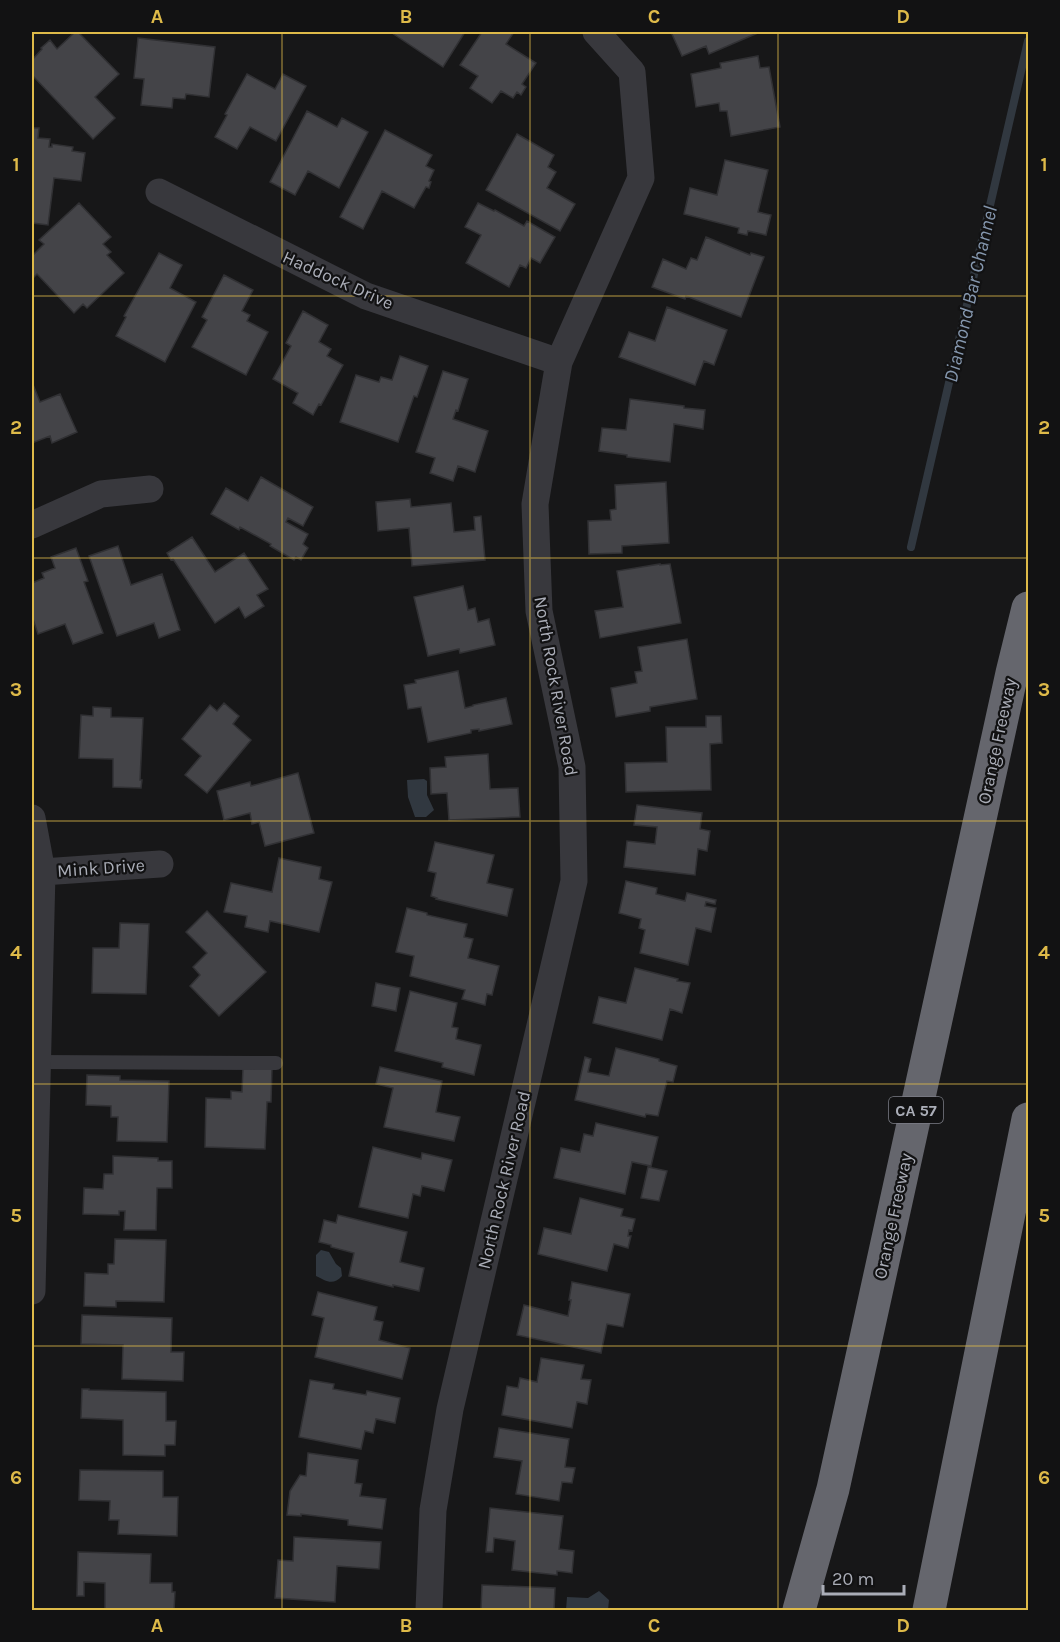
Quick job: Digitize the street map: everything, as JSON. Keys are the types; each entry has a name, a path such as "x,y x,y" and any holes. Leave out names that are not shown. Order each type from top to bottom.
{"highway":[{"name":"Orange Freeway","path":"799,1611 833,1490 1012,673 1029,608"},
{"path":"929,1611 1029,1119"}],"street":[{"name":"North Rock River Road","path":"429,1611 433,1510 450,1410 574,881 572,767 539,611 535,504 559,362 640,178 632,72 596,32"},
{"name":"Haddock Drive","path":"159,192 366,296 559,362"},
{"path":"32,525 100,494 150,489"},
{"path":"32,818 42,872 32,1290"},
{"name":"Mink Drive","path":"42,872 160,864"}],"lane":[{"path":"37,1062 276,1063"}],"shaded area":[{"path":"424,779 427,781 427,795 434,810 426,817 415,817 408,797 407,780"},
{"path":"321,1250 329,1252 341,1268 342,1276 336,1281 329,1282 316,1276 316,1255"},
{"path":"599,1591 609,1600 608,1610 566,1610 567,1597 588,1598"}],"building":[{"path":"75,32 78,32 119,74 95,97 115,118 93,139 32,75 32,60 41,48 50,40 57,49"},
{"path":"393,32 465,32 443,67"},
{"path":"482,32 514,32 506,44 536,63 522,84 526,87 521,95 517,92 513,98 501,91 492,103 470,88 478,76 460,65"},
{"path":"671,32 760,32 709,54 706,46 682,56"},
{"path":"138,38 215,47 209,97 186,94 185,99 173,98 172,108 141,105 144,79 134,78"},
{"path":"758,56 760,68 769,67 780,127 731,136 727,111 720,111 719,103 696,107 691,74 721,68 720,63"},
{"path":"247,74 275,89 283,74 306,86 276,141 250,127 237,149 215,137"},
{"path":"307,111 337,127 342,118 368,132 339,188 308,171 295,195 270,182"},
{"path":"32,126 39,128 38,138 50,139 49,147 52,147 52,144 73,147 72,151 85,153 81,181 54,178 48,225 32,223"},
{"path":"385,130 432,155 426,166 434,170 429,181 431,182 429,188 426,187 414,208 382,191 363,229 340,217"},
{"path":"517,134 554,155 548,167 556,172 547,188 575,204 560,231 486,190"},
{"path":"725,160 768,170 758,212 771,215 766,235 748,231 747,235 738,233 739,228 684,214 690,188 717,195"},
{"path":"79,203 111,237 103,244 111,252 107,255 124,273 87,308 83,304 74,313 37,274 32,279 32,256 44,244 39,240"},
{"path":"478,203 524,226 527,221 555,237 540,263 531,258 526,268 520,265 509,287 466,263 481,235 465,227"},
{"path":"706,237 750,255 751,253 764,257 741,317 686,296 685,299 652,287 663,259 686,269 691,258 697,260"},
{"path":"159,253 182,265 170,288 196,302 165,362 116,336 126,317 124,316"},
{"path":"224,275 253,290 242,311 250,315 247,321 268,332 246,375 192,347 207,320 202,317"},
{"path":"667,307 727,330 714,365 704,361 695,385 619,357 629,332 655,341"},
{"path":"303,311 328,325 319,342 331,349 327,356 343,365 313,415 293,403 298,393 273,379 291,346 286,343"},
{"path":"400,356 428,366 417,397 414,396 398,442 340,422 356,375 379,382 381,377 392,380"},
{"path":"443,371 468,379 458,411 456,410 453,419 488,431 475,472 458,466 453,481 430,473 435,458 416,452"},
{"path":"32,382 40,402 60,394 77,432 52,443 50,436 32,443"},
{"path":"630,399 705,410 703,429 674,424 670,462 599,451 602,428 626,430"},
{"path":"261,477 313,507 303,526 288,518 286,522 308,534 303,544 308,548 301,560 296,557 294,560 270,546 271,544 211,514 226,488 248,501"},
{"path":"666,482 669,543 622,546 622,553 589,554 588,521 611,520 610,510 616,509 615,485"},
{"path":"410,499 411,507 451,503 454,532 475,530 474,517 481,516 485,560 412,566 409,528 378,531 376,502"},
{"path":"192,537 215,572 244,553 268,589 257,595 264,606 245,618 239,607 215,623 167,553"},
{"path":"118,546 131,585 162,574 180,630 159,638 154,623 117,636 89,556"},
{"path":"76,548 88,581 84,582 103,633 73,644 65,624 38,634 32,616 32,583 44,578 42,573 55,568 51,557"},
{"path":"670,564 681,623 600,638 595,611 623,607 617,571"},
{"path":"463,586 468,610 475,608 478,622 489,619 495,645 460,653 459,649 428,656 414,597"},
{"path":"687,639 697,699 650,707 650,711 616,717 611,688 637,683 635,672 642,671 638,647"},
{"path":"458,671 465,708 506,698 512,724 479,731 479,729 471,730 471,733 428,742 421,707 408,709 404,685 416,683 415,680"},
{"path":"224,703 239,716 233,724 251,740 207,793 185,775 201,756 182,739 210,705 217,711"},
{"path":"93,707 111,708 111,717 143,718 141,788 113,787 113,759 79,758 81,715 93,716"},
{"path":"706,716 721,716 722,743 710,744 711,790 626,792 625,763 667,762 666,727 706,727"},
{"path":"488,754 490,789 518,788 520,817 449,820 447,793 431,794 430,768 446,767 445,757"},
{"path":"298,773 314,833 265,846 259,822 252,824 250,813 224,820 217,791 250,782 251,786"},
{"path":"637,805 702,813 700,829 710,831 707,851 698,849 695,875 624,867 627,841 655,844 657,827 634,825"},
{"path":"435,842 494,855 487,883 513,889 507,916 431,896 436,873 428,871"},
{"path":"279,858 321,867 319,879 332,882 319,932 270,921 268,932 245,927 247,916 224,912 231,883 272,892"},
{"path":"626,881 657,888 656,894 685,901 687,893 716,900 715,904 706,902 705,906 716,908 711,932 696,928 688,965 640,953 645,930 639,928 641,919 619,913"},
{"path":"407,908 467,924 464,937 473,939 468,958 499,966 492,995 487,994 485,1005 462,999 465,990 410,976 414,956 396,952"},
{"path":"207,911 266,972 219,1016 190,986 200,975 193,967 207,953 186,932"},
{"path":"120,923 149,924 146,994 92,993 93,948 119,948"},
{"path":"635,968 690,983 682,1013 670,1009 662,1040 593,1023 599,997 626,1003"},
{"path":"376,983 400,988 396,1011 372,1006"},
{"path":"410,991 457,1003 452,1027 458,1028 456,1039 481,1045 474,1075 442,1067 443,1063 395,1051"},
{"path":"616,1048 677,1066 673,1082 667,1081 658,1116 646,1114 645,1117 575,1100 585,1057 591,1059 588,1072 609,1076"},
{"path":"243,1067 272,1068 271,1102 267,1102 265,1149 205,1147 206,1098 231,1099 231,1091 242,1092"},
{"path":"380,1067 442,1081 436,1112 460,1117 454,1141 384,1127 393,1088 376,1084"},
{"path":"87,1075 120,1076 120,1080 169,1081 167,1142 117,1141 118,1117 111,1117 111,1106 86,1105"},
{"path":"596,1123 658,1137 651,1166 632,1162 625,1194 554,1178 561,1148 580,1152 584,1134 593,1136"},
{"path":"373,1147 421,1159 422,1153 452,1160 444,1191 422,1186 420,1196 413,1194 408,1218 359,1207"},
{"path":"113,1156 158,1158 158,1161 172,1161 172,1188 157,1188 156,1230 124,1230 125,1211 119,1211 119,1215 83,1214 84,1188 103,1189 104,1174 113,1174"},
{"path":"648,1167 667,1171 659,1201 641,1198"},
{"path":"580,1198 623,1209 621,1216 635,1219 632,1231 629,1230 628,1236 631,1236 628,1248 614,1244 607,1271 538,1254 544,1228 571,1234"},
{"path":"338,1215 407,1232 400,1262 424,1268 419,1291 349,1276 354,1253 319,1242 324,1220 336,1223"},
{"path":"115,1239 166,1240 164,1302 116,1301 116,1307 84,1306 85,1273 108,1274 108,1264 114,1264"},
{"path":"572,1282 630,1294 623,1327 607,1324 601,1353 517,1335 524,1305 568,1316"},
{"path":"318,1292 377,1307 374,1320 383,1322 379,1340 410,1348 402,1379 315,1357 324,1318 312,1315"},
{"path":"82,1315 172,1318 171,1352 184,1352 183,1381 122,1379 123,1345 81,1344"},
{"path":"541,1358 584,1365 581,1379 591,1380 587,1404 577,1402 572,1428 502,1415 507,1386 518,1388 520,1378 537,1382"},
{"path":"310,1380 334,1384 333,1389 366,1395 367,1391 400,1398 395,1423 376,1419 373,1433 365,1431 361,1449 299,1437"},
{"path":"82,1389 166,1392 166,1421 176,1421 175,1445 165,1445 165,1456 123,1455 123,1420 81,1418"},
{"path":"499,1428 569,1439 565,1467 575,1468 572,1483 562,1482 559,1501 516,1494 522,1461 494,1457"},
{"path":"308,1453 358,1460 355,1483 362,1484 360,1496 386,1499 382,1529 348,1525 348,1520 301,1514 301,1516 287,1515 290,1491 300,1475 306,1476"},
{"path":"80,1470 163,1471 163,1497 178,1497 177,1536 118,1534 119,1520 109,1520 110,1501 79,1500"},
{"path":"490,1508 563,1516 559,1549 574,1551 572,1573 557,1571 557,1575 512,1570 515,1541 494,1538 493,1552 486,1552"},
{"path":"294,1537 381,1542 379,1569 337,1566 335,1602 275,1598 278,1560 293,1561"},
{"path":"78,1552 151,1554 150,1583 172,1583 172,1592 175,1592 174,1610 105,1610 105,1583 84,1582 84,1596 77,1596"},
{"path":"482,1585 555,1588 554,1610 481,1610"}],"waterway":[{"name":"Diamond Bar Channel","path":"911,547 1028,41"}]}
